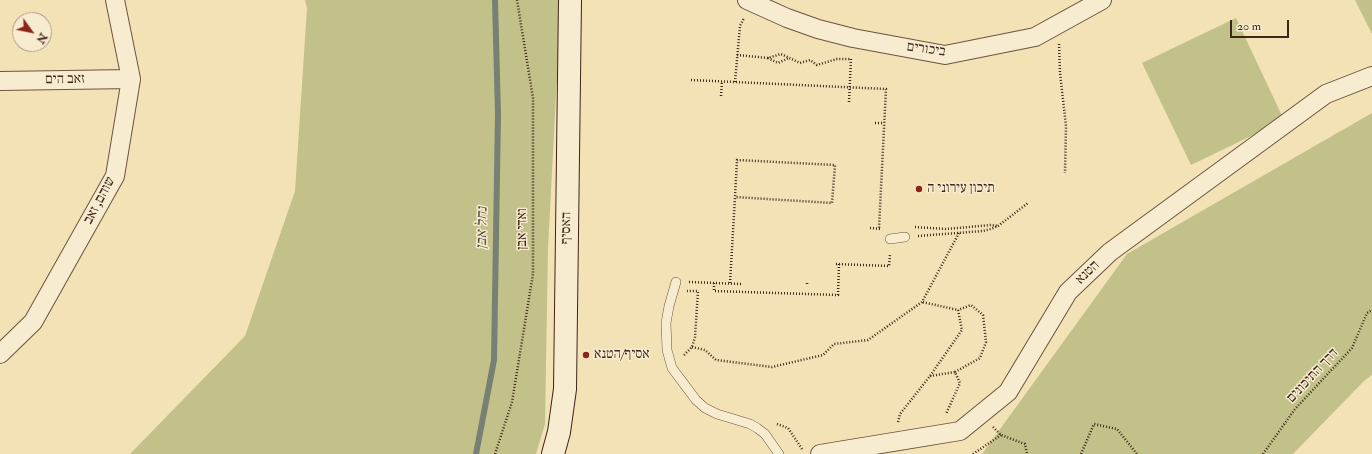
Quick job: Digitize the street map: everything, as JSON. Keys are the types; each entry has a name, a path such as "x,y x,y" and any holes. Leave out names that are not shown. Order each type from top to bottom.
{"street":[{"name":"שוהם, זאב","path":"0,354 33,322 115,176 131,79 115,0"},
{"name":"האסיף","path":"553,454 559,432 565,389 570,0"},
{"name":"ביכורים","path":"747,0 787,18 818,29 852,38 945,55 1035,37 1102,0"},
{"name":"הטנא","path":"820,454 960,431 1008,392 1068,292 1110,252 1326,94 1372,76"},
{"name":"זאב הים","path":"0,81 131,79"}],"lane":[{"path":"890,239 905,237"},
{"path":"676,282 668,306 666,322 667,350 672,368 696,400 705,408 717,414 750,424 765,434 779,454"}],"path":[{"name":"ואדי אבן","path":"495,454 512,402 533,274 533,98 517,0"},
{"path":"1058,24 1060,73 1066,126 1065,173"},
{"path":"735,82 740,26"},
{"path":"768,58 781,54 800,62 810,60 817,65 838,59 851,60 850,102"},
{"path":"738,55 768,58 778,63 790,58"},
{"path":"691,80 886,89 881,229 870,228"},
{"path":"722,82 722,96"},
{"path":"875,123 884,123"},
{"path":"730,283 737,160 835,165 832,203 735,197"},
{"path":"905,237 983,230 998,226 1028,203"},
{"path":"911,227 946,229 991,225 998,226"},
{"path":"692,346 705,350 716,360 772,367 824,355 834,344 868,340 922,302 959,232"},
{"path":"714,283 714,291 838,295 837,264 889,266 890,239"},
{"path":"691,282 742,284"},
{"path":"684,356 692,346 695,338 698,300"},
{"path":"922,302 958,310 971,305 983,315 986,342 980,358 955,372 930,376"},
{"path":"891,442 900,414 930,376 962,330 958,310"},
{"name":"דרך התיכונים","path":"1263,454 1295,409 1352,348 1367,313 1372,310"},
{"path":"955,372 960,383 946,414 960,431"},
{"path":"981,414 1001,435 1025,444 1027,454"},
{"path":"1081,454 1094,424 1117,429 1137,454"},
{"path":"788,428 805,454"},
{"path":"973,454 1001,435"}],"green space":[{"path":"305,0 561,0 548,248 545,424 536,454 130,454 245,336 295,191 307,8"},
{"path":"1355,0 1372,0 1372,34"},
{"path":"1236,18 1284,120 1191,165 1142,63"},
{"path":"1372,113 1372,375 1364,381 1293,454 982,454 1127,254"}],"waterway":[{"name":"נחל אבן","path":"476,454 494,360 498,114 495,0"}],"place":[{"name":"תיכון עירוני ה","path":"919,189"},
{"name":"אסיף/הטנא","path":"586,355"}]}
